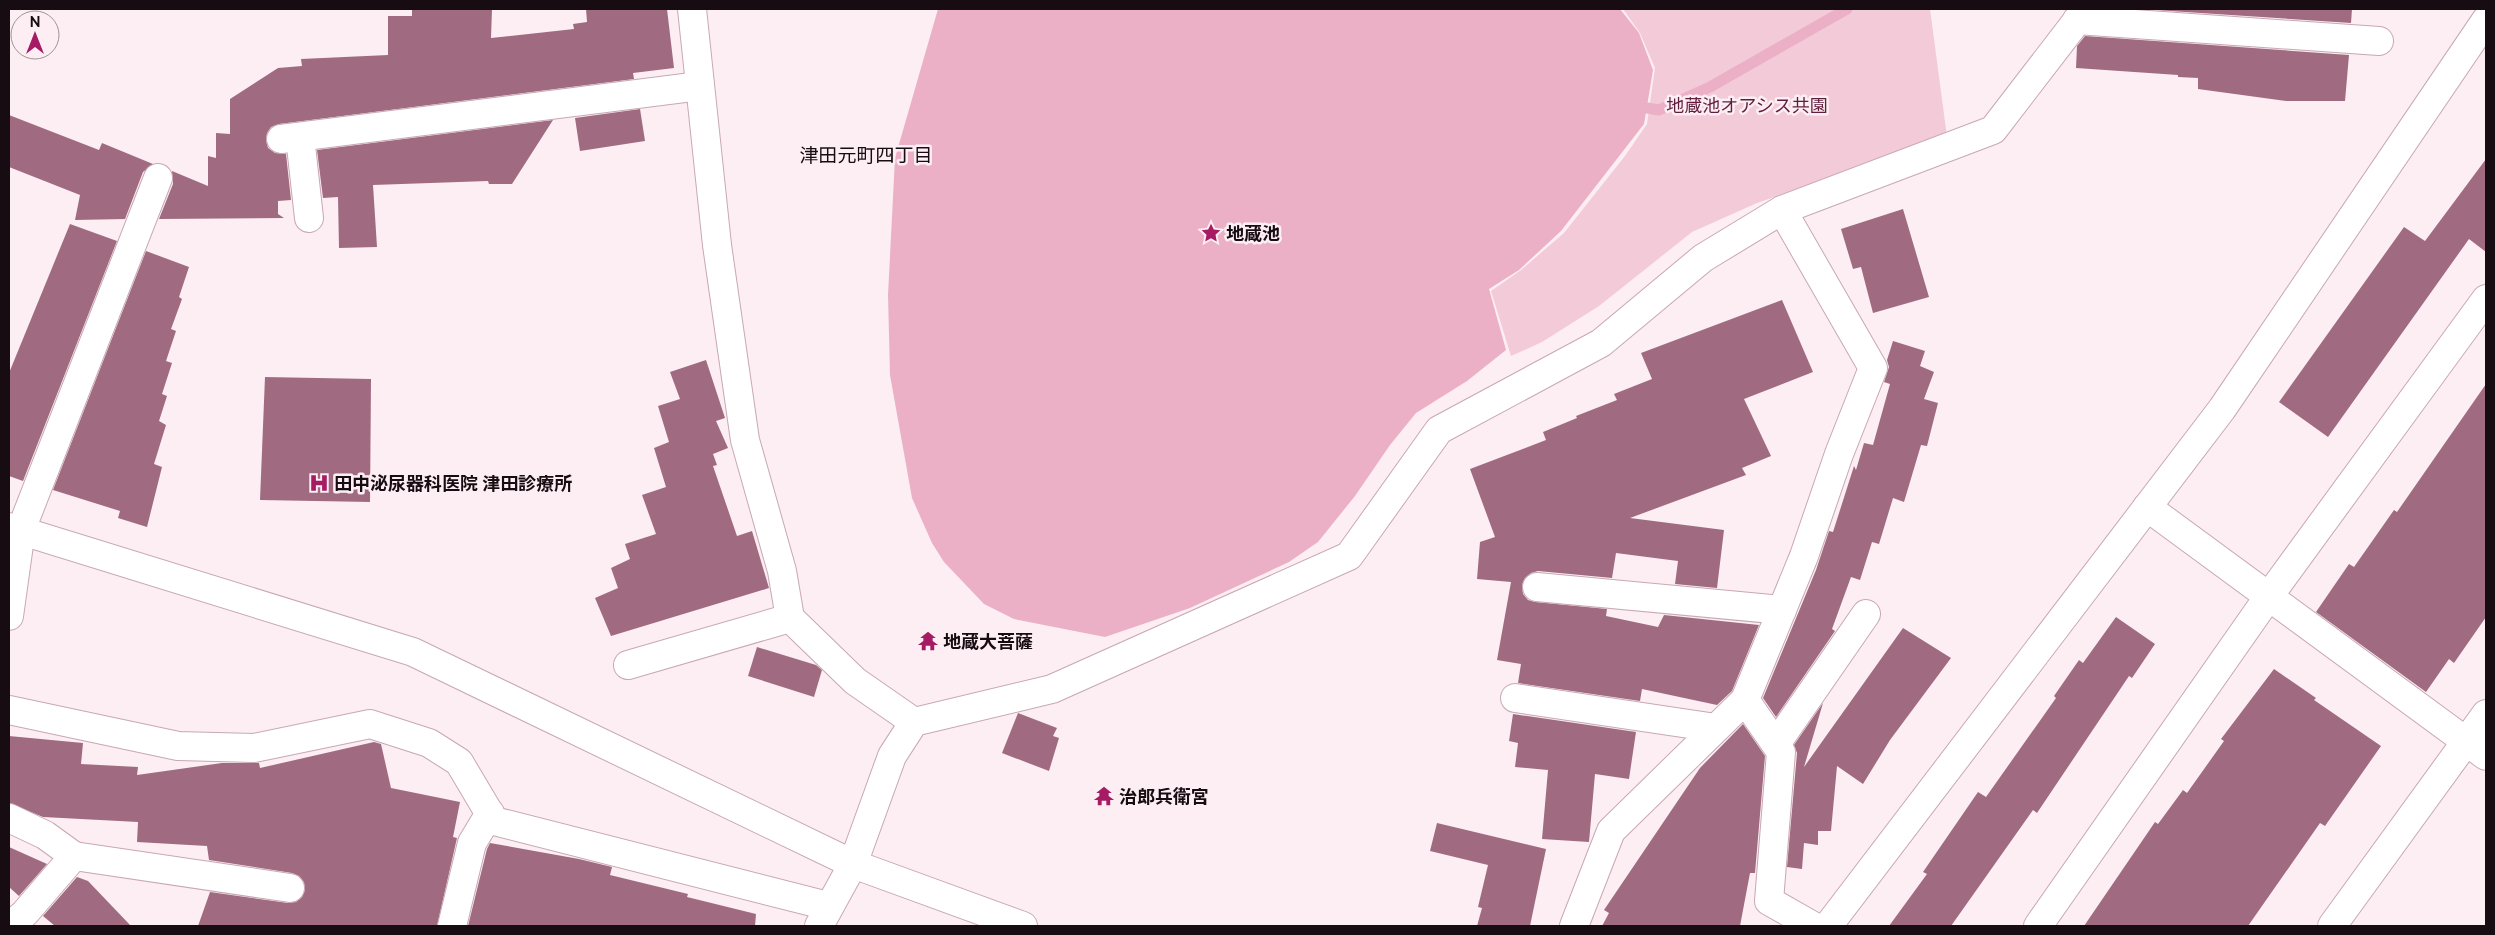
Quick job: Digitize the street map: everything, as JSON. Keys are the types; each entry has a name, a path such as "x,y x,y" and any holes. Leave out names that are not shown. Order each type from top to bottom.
{"street":[{"path":"692,9 717,245 744,440 782,572 790,618 855,681 914,722"},
{"path":"9,710 178,746 254,748 370,724 429,743 459,762 494,821 824,916 853,864 892,756 914,722 1052,689 1349,556 1439,430 1600,343 1703,258 1782,210 1993,130 2082,14 2379,41"},
{"path":"1828,926 2222,409 2486,20"},
{"path":"309,218 291,138 700,86"},
{"path":"9,616 15,528 158,178"},
{"path":"1574,926 1611,830 1745,700 1782,610 1873,368 1782,210"},
{"path":"2038,926 2269,596 2486,299"},
{"path":"2147,507 2476,749"},
{"path":"15,528 413,652 853,864 1023,926"},
{"path":"1536,587 1782,610"},
{"path":"1776,744 1866,614"},
{"path":"628,666 790,618"},
{"path":"1515,698 1716,728"},
{"path":"1745,700 1781,752 1769,901 1813,926"},
{"path":"2332,926 2476,749 2486,714"},
{"path":"452,926 472,843 490,814"},
{"path":"9,818 45,834 74,856 290,888"},
{"path":"10,926 25,913 74,856"}],"green space":[{"name":"地蔵池オアシス共園","path":"1623,9 1930,9 1947,137 1757,203 1692,232 1599,306 1542,342 1511,356 1491,291 1521,270 1564,233 1625,156 1647,124 1655,68 1640,33"}],"shaded area":[{"path":"938,9 1620,9 1639,33 1653,70 1644,124 1561,231 1519,270 1489,289 1506,350 1467,381 1416,413 1390,445 1355,496 1318,542 1289,562 1190,608 1105,637 1014,619 984,604 944,562 932,543 912,498 890,375 888,295 895,158"}],"building":[{"path":"412,9 492,9 491,38 574,29 573,24 587,22 586,9 667,9 674,68 633,73 634,79 279,124 271,127 267,133 266,140 268,148 275,153 286,154 291,200 278,201 278,214 284,218 159,219 173,184 172,171 208,186 208,156 216,158 216,133 230,134 230,99 278,68 302,66 301,59 388,55 388,16 412,16"},
{"path":"2140,9 2352,9 2351,23"},
{"path":"2085,36 2349,55 2345,101 2286,101 2198,89 2198,78 2076,68 2077,46"},
{"path":"640,109 645,141 580,151 575,118"},
{"path":"9,115 99,150 102,143 153,164 143,172 125,219 75,220 80,195 9,167"},
{"path":"553,120 512,184 489,184 488,181 373,185 377,247 339,248 338,197 323,198 317,150"},
{"path":"2486,159 2486,252 2469,239 2328,437 2279,402 2404,227 2425,241"},
{"path":"1903,209 1929,297 1873,313 1861,267 1853,269 1841,229"},
{"path":"70,224 117,241 23,481 9,476 9,373"},
{"path":"146,251 189,267 179,297 182,299 171,329 176,331 166,361 172,363 162,394 167,396 159,421 166,425 154,464 162,467 147,527 118,518 120,511 53,490"},
{"path":"1782,300 1813,372 1744,399 1771,456 1742,468 1746,475 1630,518 1724,530 1717,588 1675,584 1678,561 1616,553 1612,578 1538,571 1531,573 1525,578 1522,585 1523,594 1528,600 1607,609 1606,616 1658,627 1664,615 1759,625 1732,691 1717,705 1642,689 1640,701 1518,683 1521,664 1497,660 1511,582 1477,579 1480,542 1495,537 1470,469 1546,440 1543,432 1577,418 1576,416 1617,400 1614,394 1652,379 1641,353"},
{"path":"1893,341 1925,351 1920,366 1934,372 1924,399 1938,403 1927,446 1921,445 1904,502 1893,498 1879,544 1872,542 1860,580 1851,577 1832,629 1835,631 1776,717 1763,698 1816,570 1829,531 1833,532 1854,466 1856,470 1864,443 1873,445 1890,384 1884,382 1889,367 1887,360"},
{"path":"706,360 725,418 716,421 728,448 713,454 717,465 713,466 737,536 752,531 769,588 611,636 595,598 618,588 611,568 630,559 625,544 656,534 642,495 666,487 654,448 669,442 658,406 680,399 670,372"},
{"path":"265,377 371,379 370,502 260,500"},
{"path":"2486,384 2486,617 2454,663 2449,659 2426,692 2316,612 2349,564 2354,567 2394,510 2397,512"},
{"path":"2116,617 2155,644 2132,678 2129,676 2037,813 2033,810 1951,926 1889,926 1927,874 1923,872 1978,792 1986,797 2056,698 2054,696 2079,660 2083,663"},
{"path":"1903,628 1951,658 1890,740 1863,784 1837,766 1831,831 1818,831 1818,845 1804,843 1802,869 1787,867 1797,753 1794,745 1823,703 1804,767"},
{"path":"757,647 816,665 822,670 814,697 748,676"},
{"path":"2274,669 2316,698 2314,700 2381,746 2325,826 2320,823 2248,926 2084,926 2155,822 2158,824 2183,790 2187,793 2224,741 2221,739"},
{"path":"1018,713 1057,728 1053,736 1059,738 1049,771 1002,753"},
{"path":"1513,714 1636,732 1629,779 1595,774 1589,842 1542,839 1548,770 1515,767 1518,743 1509,741"},
{"path":"1743,724 1765,756 1755,873 1750,873 1740,926 1602,926 1609,913 1604,910 1700,768"},
{"path":"9,736 83,743 81,764 138,767 137,775 222,763 259,763 260,768 374,742 381,744 391,788 460,802 453,837 457,838 437,926 198,926 210,892 288,903 296,902 302,897 305,890 304,882 299,876 292,873 209,860 207,846 137,842 138,822 43,817 9,803"},
{"path":"1437,823 1546,849 1530,926 1477,926 1482,908 1478,907 1488,865 1430,851"},
{"path":"490,843 612,867 610,875 688,894 687,897 756,914 755,926 468,926"},
{"path":"9,847 47,864 19,896 9,887"},
{"path":"77,877 88,881 131,926 55,926 43,916"}],"waterway":[{"path":"1647,108 1659,110 1710,87 1847,9"}],"place":[{"name":"地蔵池","path":"1211,233"},
{"name":"田中泌尿器科医院 津田診療所","path":"319,483"},
{"name":"地蔵大菩薩","path":"928,641"},
{"name":"治郎兵衛宮","path":"1104,796"}],"district":[{"name":"津田元町四丁目","path":"866,155"}]}
